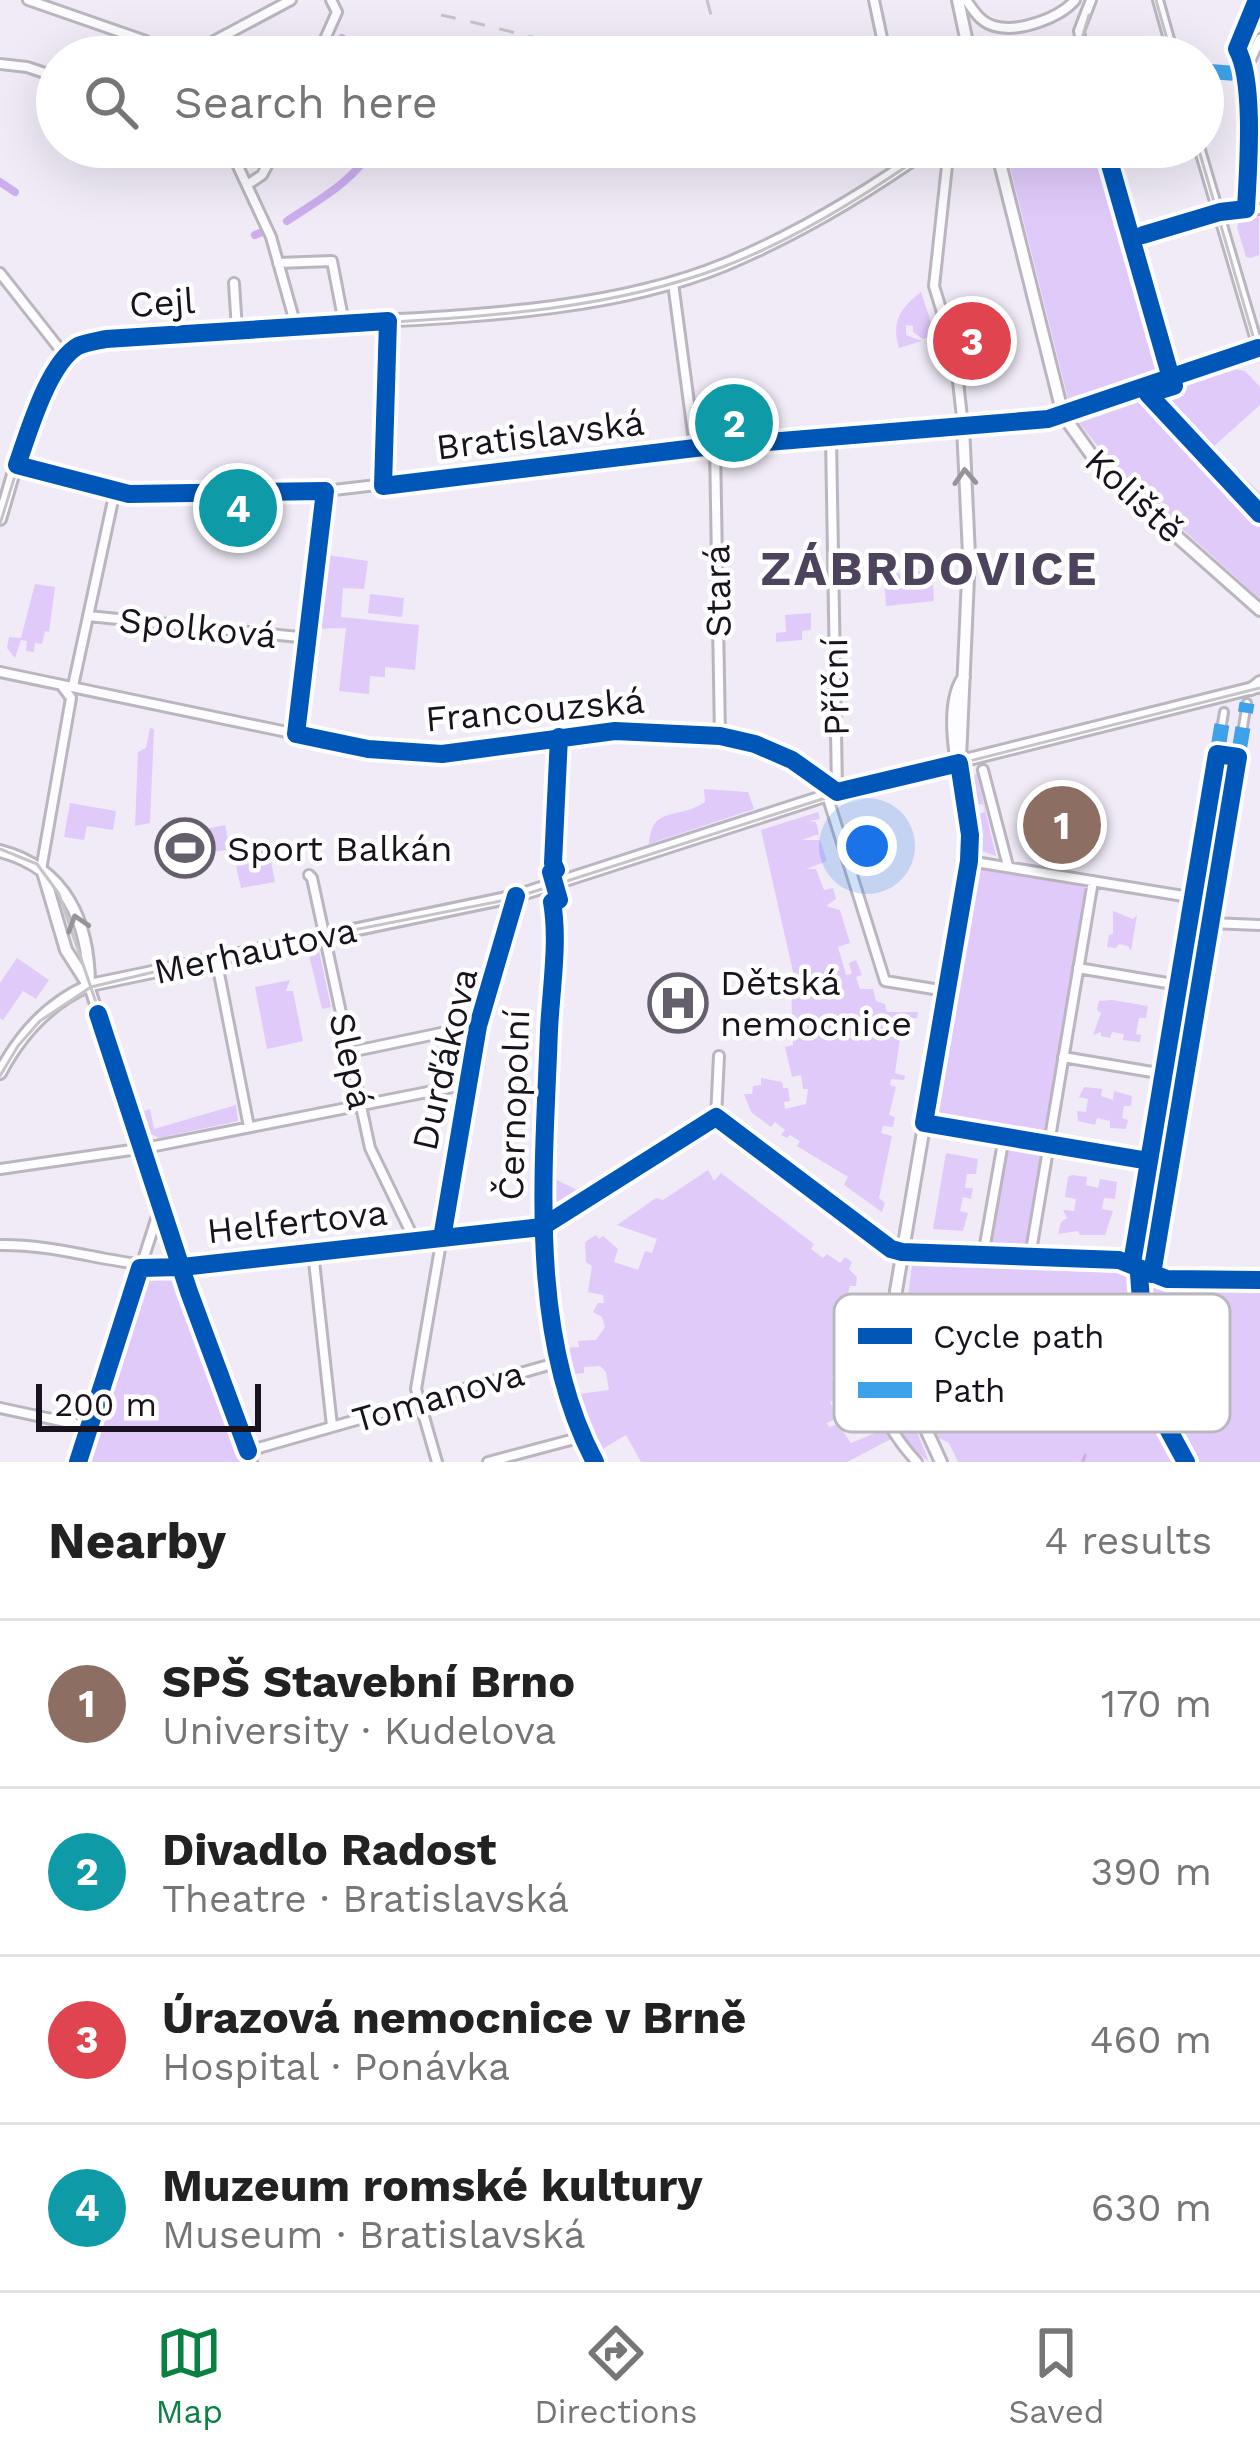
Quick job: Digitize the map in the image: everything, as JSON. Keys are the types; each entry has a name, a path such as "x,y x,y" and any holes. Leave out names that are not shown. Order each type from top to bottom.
{"street":[{"path":"28,0 132,36"},
{"path":"224,36 291,0"},
{"path":"327,36 338,12 331,0"},
{"path":"874,0 882,36"},
{"path":"962,0 978,17 1008,28 1054,16 1076,0"},
{"path":"962,0 967,36"},
{"path":"1081,36 1080,24 1091,0"},
{"path":"1158,0 1168,36"},
{"path":"1251,59 1237,49 1257,0"},
{"path":"1246,209 1244,74 1260,39"},
{"path":"0,64 36,70"},
{"path":"1224,73 1244,74"},
{"path":"1246,84 1260,89"},
{"path":"239,168 278,263 296,326"},
{"path":"247,185 266,168"},
{"name":"Cejl","path":"66,357 77,346 106,339 569,304 722,266 890,168"},
{"path":"899,1294 902,1252 969,861 970,835 959,763 969,555 963,426 955,355 934,286 947,168"},
{"name":"Koliště","path":"1000,168 1063,416 1103,471 1260,610"},
{"path":"1111,168 1171,378"},
{"path":"1063,416 1258,345 1205,168"},
{"path":"1131,239 1218,212 1260,209"},
{"path":"278,263 329,259 344,323"},
{"path":"0,273 66,357 41,400 0,519"},
{"path":"672,280 695,448"},
{"path":"234,283 237,330"},
{"path":"383,486 388,321"},
{"name":"Bratislavská","path":"17,465 115,491 325,491 695,448 1063,416"},
{"name":"Příční","path":"831,437 832,794 885,981 946,991"},
{"name":"Stará","path":"715,446 720,736"},
{"path":"73,686 115,491"},
{"path":"296,734 325,491"},
{"name":"Spolková","path":"88,616 309,638"},
{"name":"Francouzská","path":"0,672 368,749 442,754 560,736 653,731 720,736 792,760 832,794"},
{"path":"56,683 71,698 42,871 66,950 89,986"},
{"name":"Merhautova","path":"0,1073 38,1020 89,986 516,896 832,794 1257,686"},
{"path":"1152,1274 1247,703"},
{"path":"1132,1263 1223,712"},
{"path":"553,863 560,736"},
{"path":"1217,754 1238,757"},
{"path":"983,770 1009,867"},
{"path":"0,851 24,859 65,889 83,945 89,986 252,1462"},
{"path":"969,861 1214,901"},
{"name":"Slepá","path":"308,875 370,1148 415,1241"},
{"path":"1030,1257 1093,881"},
{"name":"Černopolní","path":"546,888 553,907 542,1227 560,1362 581,1437 595,1462"},
{"name":"Durďákova","path":"437,1462 416,1388 478,1026 516,896"},
{"path":"1210,923 1260,925"},
{"path":"215,956 249,1127"},
{"path":"1078,968 1179,985"},
{"path":"350,1052 441,1033"},
{"path":"719,1056 716,1117 891,1249 1132,1263 1167,1279 1260,1280"},
{"path":"1063,1057 1165,1074"},
{"path":"0,1169 145,1148 468,1084"},
{"name":"Helfertova","path":"0,1245 58,1250 140,1268 182,1267 542,1227 716,1117"},
{"path":"924,1123 1171,1163"},
{"path":"983,1256 1004,1137"},
{"path":"78,1462 161,1202"},
{"path":"313,1252 332,1426"},
{"name":"Tomanova","path":"248,1451 560,1362"},
{"path":"0,1408 89,1427"},
{"path":"894,1432 917,1462"},
{"path":"927,1432 941,1462"},
{"path":"488,1462 581,1437"}],"shaded area":[{"path":"1010,168 1101,168 1160,373 1074,402 1068,399"},
{"path":"1259,216 1259,255 1246,257 1237,227 1241,218"},
{"path":"921,292 935,334 923,339 913,332 913,326 906,325 906,335 922,341 899,348 899,316"},
{"path":"1234,369 1245,371 1260,387 1260,405 1213,447 1260,493 1260,599 1119,472 1079,423"},
{"path":"327,555 368,561 364,589 343,588 341,617 419,625 415,670 385,667 385,677 370,676 369,694 339,691 346,628 316,629"},
{"path":"932,570 934,601 886,606 884,575"},
{"path":"35,584 55,587 49,632 45,631 42,644 35,643 34,652 26,651 27,641 21,640 15,658 7,648 9,637 21,638"},
{"path":"370,594 404,598 402,617 368,613"},
{"path":"811,613 811,630 802,631 802,640 776,642 776,633 786,632 785,615"},
{"path":"150,728 154,729 150,823 135,826 138,752 146,748"},
{"path":"977,774 996,856 982,851 978,814 985,812 983,804 976,805 972,775"},
{"path":"704,789 748,792 754,809 649,844 651,831 661,818 705,802"},
{"path":"70,803 116,811 113,830 87,826 84,840 64,837"},
{"path":"818,812 820,819 808,821 816,822 819,834 802,840 820,840 827,861 806,869 816,869 824,890 833,888 836,899 826,906 840,910 850,943 838,947 846,975 852,974 849,963 856,960 862,975 856,977 860,989 873,989 876,1001 885,1004 887,1012 918,1012 917,1018 903,1018 895,1073 905,1076 904,1080 891,1079 890,1085 896,1087 889,1115 895,1117 893,1127 883,1126 881,1133 892,1136 879,1198 885,1203 882,1212 844,1185 848,1177 797,1146 800,1141 781,1135 785,1130 775,1122 771,1127 751,1112 744,1094 752,1094 761,1078 788,1088 790,1101 784,1102 785,1109 806,1104 808,1089 803,1089 801,1075 792,1077 785,1047 793,1045 791,987 796,985 761,830"},
{"path":"225,825 230,849 198,855 196,840 201,830"},
{"path":"268,846 275,882 241,888 233,852"},
{"path":"982,869 1085,887 1046,1133 1039,1138 932,1116 971,877"},
{"path":"1113,911 1133,919 1137,915 1131,951 1119,944 1107,947 1113,934"},
{"path":"313,946 319,951 331,1007 322,1009 308,951 275,954"},
{"path":"17,958 49,980 36,999 23,991 3,1020 0,983"},
{"path":"290,980 286,991 293,991 303,1041 267,1049 255,987"},
{"path":"1099,1001 1148,1006 1146,1018 1139,1018 1136,1034 1141,1035 1140,1042 1123,1040 1124,1034 1112,1032 1110,1038 1101,1032 1093,1035 1101,1013"},
{"path":"1084,1087 1102,1089 1101,1096 1113,1100 1114,1091 1132,1096 1131,1106 1124,1106 1126,1129 1110,1128 1110,1121 1097,1118 1095,1125 1078,1121 1077,1111 1086,1112 1088,1099 1079,1097"},
{"path":"236,1105 238,1121 159,1138 151,1134 144,1111 150,1109 154,1129"},
{"path":"1008,1146 1042,1152 1026,1249 990,1248"},
{"path":"946,1153 978,1159 976,1174 967,1174 965,1188 973,1188 971,1199 963,1197 960,1211 968,1213 963,1231 933,1229"},
{"path":"708,1170 714,1181 721,1173 814,1244 811,1249 823,1258 827,1254 840,1263 845,1257 852,1262 849,1269 857,1277 856,1286 850,1286 848,1294 834,1294 834,1400 830,1402 834,1420 827,1423 834,1425 834,1432 843,1432 851,1443 877,1432 889,1432 893,1438 847,1462 641,1462 626,1435 599,1451 579,1394 609,1390 606,1372 600,1366 573,1374 565,1348 596,1340 605,1327 602,1317 593,1312 598,1303 604,1303 603,1295 588,1292 592,1266 586,1262 585,1242 603,1236 618,1249 614,1262 638,1270 645,1251 652,1253 657,1239 617,1225 656,1198 663,1200"},
{"path":"1072,1175 1087,1177 1086,1185 1098,1188 1100,1179 1117,1182 1115,1199 1104,1198 1102,1209 1113,1211 1105,1235 1058,1234 1067,1218 1063,1210 1074,1211 1076,1199 1065,1197"},
{"path":"551,1177 581,1192 581,1194 554,1207"},
{"path":"912,1266 1124,1273 1144,1286 1260,1290 1260,1462 958,1462 949,1443 937,1432 1230,1432 1230,1294 910,1294"},
{"path":"172,1277 240,1462 86,1462 146,1280"},
{"path":"902,1432 917,1432 929,1462 917,1451"}],"waterway":[{"path":"287,221 357,168"},
{"path":"0,182 15,192"},
{"path":"255,235 260,233"},
{"path":"1083,1462 1085,1455"}],"tram line":[{"path":"1156,0 1166,36"},
{"path":"1083,36 1089,15"},
{"path":"0,524 41,403 65,360 81,346 486,315 628,295 720,268 776,244 903,168"},
{"path":"1204,168 1260,360"},
{"path":"0,1076 40,1021 91,987 221,956 511,899 838,794 1260,688"},
{"path":"0,849 37,864 59,894 254,1462"}],"railway":[{"path":"707,0 713,22"},
{"path":"441,15 530,36"}],"marked path":[{"path":"1224,73 1244,74"},
{"path":"1238,757 1247,703"},
{"path":"1217,754 1224,712"}],"cycle path":[{"path":"1143,235 1246,209 1248,103 1237,49 1257,0"},
{"path":"1111,168 1171,378"},
{"path":"1149,1161 924,1123 969,861 970,835 959,763 837,792 792,760 720,736 615,731 442,754 368,749 296,734 325,491 129,494 17,465 57,367 78,346 106,339 388,321 383,486 695,448 1048,419 1258,348"},
{"path":"1174,386 1148,394 1260,514"},
{"path":"559,737 556,870 551,872 559,900 552,902 555,949 543,1194 545,1250 558,1360 573,1413 595,1462"},
{"path":"1132,1263 1217,754 1238,757 1152,1274"},
{"path":"442,1238 478,1026 516,896"},
{"path":"98,1014 189,1292 248,1451"},
{"path":"78,1462 140,1268 542,1227 716,1117 891,1249 1119,1260 1167,1279 1260,1280"},
{"path":"1139,1274 1141,1294"},
{"path":"1170,1432 1186,1462"}],"place":[{"name":"Úrazová nemocnice v Brně","path":"972,341"},
{"name":"Divadlo Radost","path":"734,423"},
{"name":"Muzeum romské kultury","path":"238,508"},
{"name":"SPŠ Stavební Brno","path":"1062,825"},
{"name":"Sport Balkán","path":"185,848"},
{"name":"Dětská nemocnice","path":"678,1003"}],"district":[{"name":"ZÁBRDOVICE","path":"930,568"}]}
